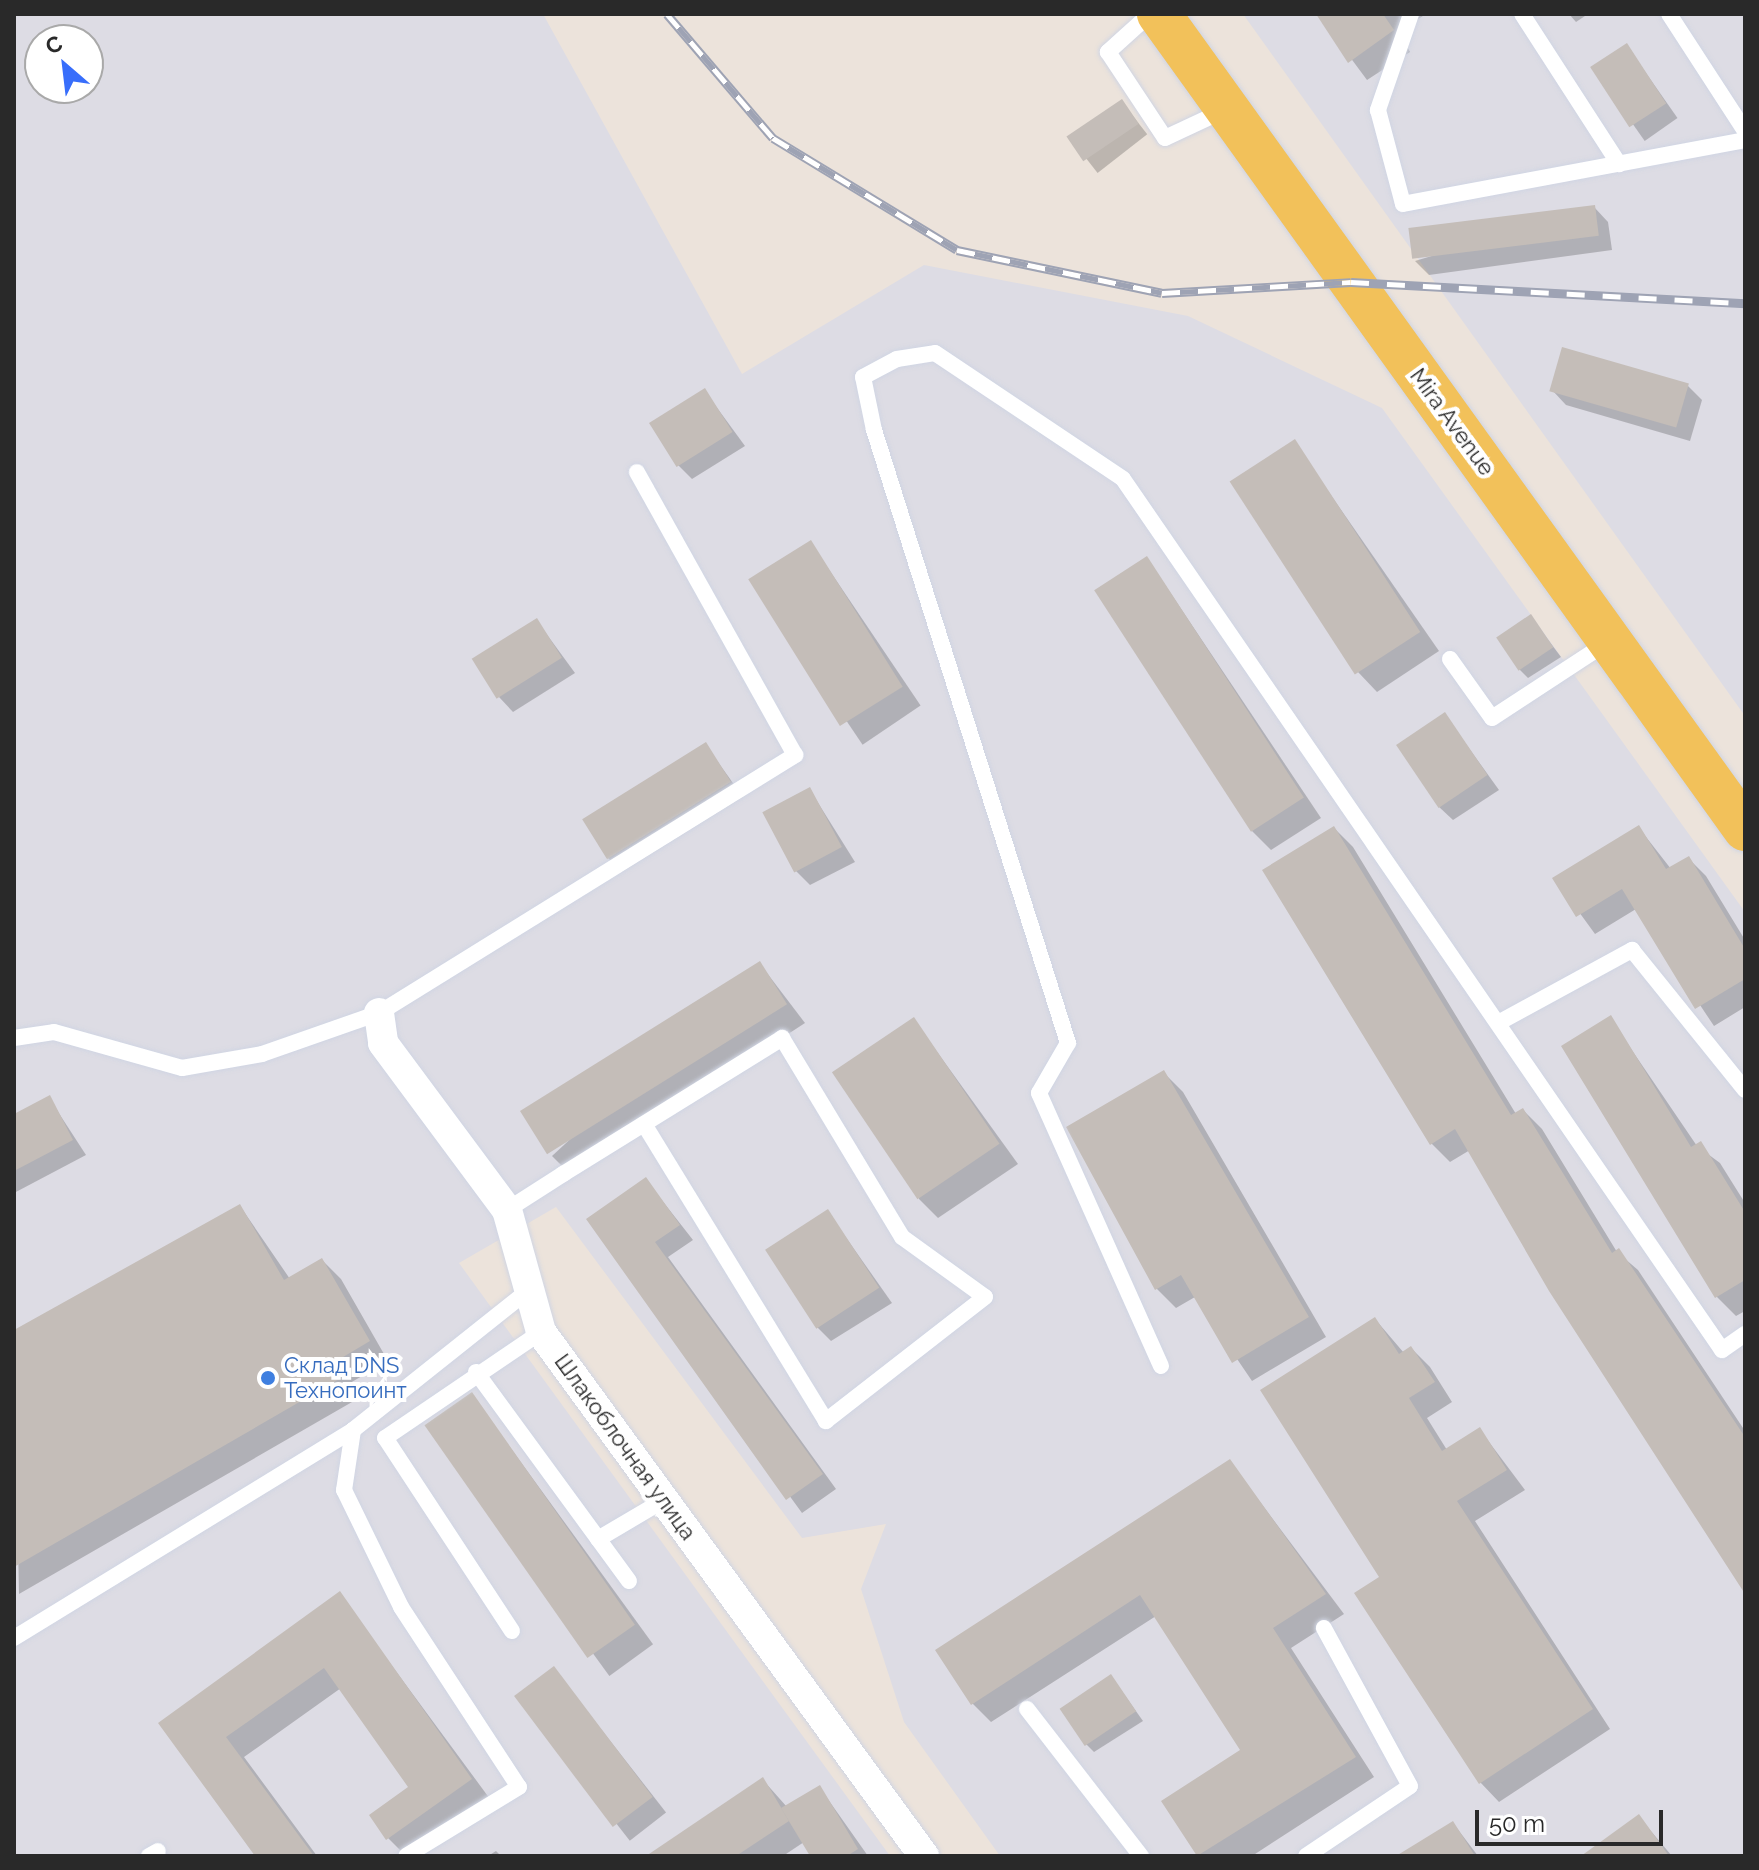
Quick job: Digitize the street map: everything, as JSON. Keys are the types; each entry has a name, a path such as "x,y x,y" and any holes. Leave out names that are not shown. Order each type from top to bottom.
{"main road":[{"name":"Mira Avenue","path":"1159,14 1745,829"}],"street":[{"name":"Шлакоблочная улица","path":"379,1013 383,1043 507,1210 525,1293 541,1332 924,1856"}],"lane":[{"path":"1150,14 1108,52 1165,138 1227,109"},
{"path":"1411,14 1378,110 1403,204 1745,140"},
{"path":"1522,14 1619,164"},
{"path":"1669,14 1745,131"},
{"path":"1161,1366 1039,1093 1068,1043 863,377 897,359 935,353 1123,479 1722,1350 1745,1334"},
{"path":"14,1038 54,1032 182,1068 262,1054 379,1013 795,755 637,472"},
{"path":"1450,659 1492,718 1610,642"},
{"path":"1498,1023 1632,950 1745,1090"},
{"path":"507,1210 644,1124 782,1038 902,1237 985,1297 826,1421 644,1124"},
{"path":"14,1638 353,1430 525,1293"},
{"path":"512,1631 385,1438 476,1372 541,1332"},
{"path":"476,1372 629,1581"},
{"path":"353,1430 344,1490 401,1607 519,1787 406,1856"},
{"path":"598,1539 664,1500"},
{"path":"1306,1856 1410,1786 1324,1628"},
{"path":"1027,1709 1141,1856"}],"shaded area":[{"path":"14,14 543,14 742,374 924,265 1188,316 1382,408 1745,912 1745,1856 1000,1856 904,1722 861,1589 886,1524 802,1538 556,1207 459,1263 890,1856 14,1856"},
{"path":"1243,14 1745,14 1745,716"}],"building":[{"path":"1316,14 1383,14 1394,30 1348,63"},
{"path":"1627,43 1666,103 1629,127 1590,67"},
{"path":"1122,99 1139,124 1083,161 1066,136"},
{"path":"1595,205 1599,236 1412,259 1408,228"},
{"path":"1562,347 1689,383 1676,428 1549,391"},
{"path":"705,388 733,432 677,467 649,423"},
{"path":"1295,439 1420,632 1355,674 1230,481"},
{"path":"811,540 903,687 840,726 748,579"},
{"path":"1147,556 1304,798 1251,832 1094,590"},
{"path":"1531,614 1553,647 1519,671 1496,637"},
{"path":"537,618 562,658 497,699 472,659"},
{"path":"1445,712 1487,775 1439,808 1396,745"},
{"path":"706,742 731,782 607,859 582,819"},
{"path":"810,787 842,847 794,872 762,812"},
{"path":"1639,825 1666,869 1689,856 1745,949 1745,979 1695,1009 1622,889 1576,917 1552,878"},
{"path":"1334,826 1511,1115 1523,1108 1612,1253 1619,1248 1745,1437 1745,1594 1549,1291 1455,1129 1430,1145 1262,870"},
{"path":"760,961 787,1004 547,1154 520,1111"},
{"path":"1611,1015 1691,1147 1701,1141 1745,1212 1745,1280 1715,1298 1561,1046"},
{"path":"914,1017 1000,1144 917,1199 832,1072"},
{"path":"1164,1070 1309,1317 1232,1363 1181,1275 1155,1290 1066,1127"},
{"path":"50,1095 73,1140 14,1171 14,1114"},
{"path":"646,1177 680,1225 655,1242 823,1474 786,1500 586,1219"},
{"path":"240,1204 284,1280 322,1258 370,1341 333,1363 341,1378 14,1567 14,1330"},
{"path":"828,1209 879,1288 816,1329 765,1250"},
{"path":"1375,1317 1399,1354 1411,1346 1435,1382 1409,1398 1442,1451 1480,1427 1507,1470 1457,1501 1593,1709 1479,1784 1354,1593 1379,1577 1260,1390"},
{"path":"472,1392 635,1625 587,1658 424,1425"},
{"path":"1230,1459 1326,1594 1273,1628 1356,1757 1197,1856 1161,1801 1240,1750 1140,1595 971,1705 935,1650"},
{"path":"340,1591 472,1779 386,1840 369,1815 408,1787 324,1668 226,1737 314,1856 255,1856 158,1723"},
{"path":"554,1666 653,1797 613,1827 514,1696"},
{"path":"1111,1674 1136,1711 1085,1746 1060,1709"},
{"path":"763,1777 789,1821 736,1856 646,1856"},
{"path":"820,1785 858,1849 847,1856 810,1856 781,1808"},
{"path":"1639,1814 1669,1856 1581,1856"},
{"path":"1453,1821 1475,1856 1396,1856"}],"railway":[{"path":"667,14 773,138 957,250 1162,293 1351,282 1745,303"}],"place":[{"name":"Склад DNS Технопоинт","path":"268,1378"}]}
